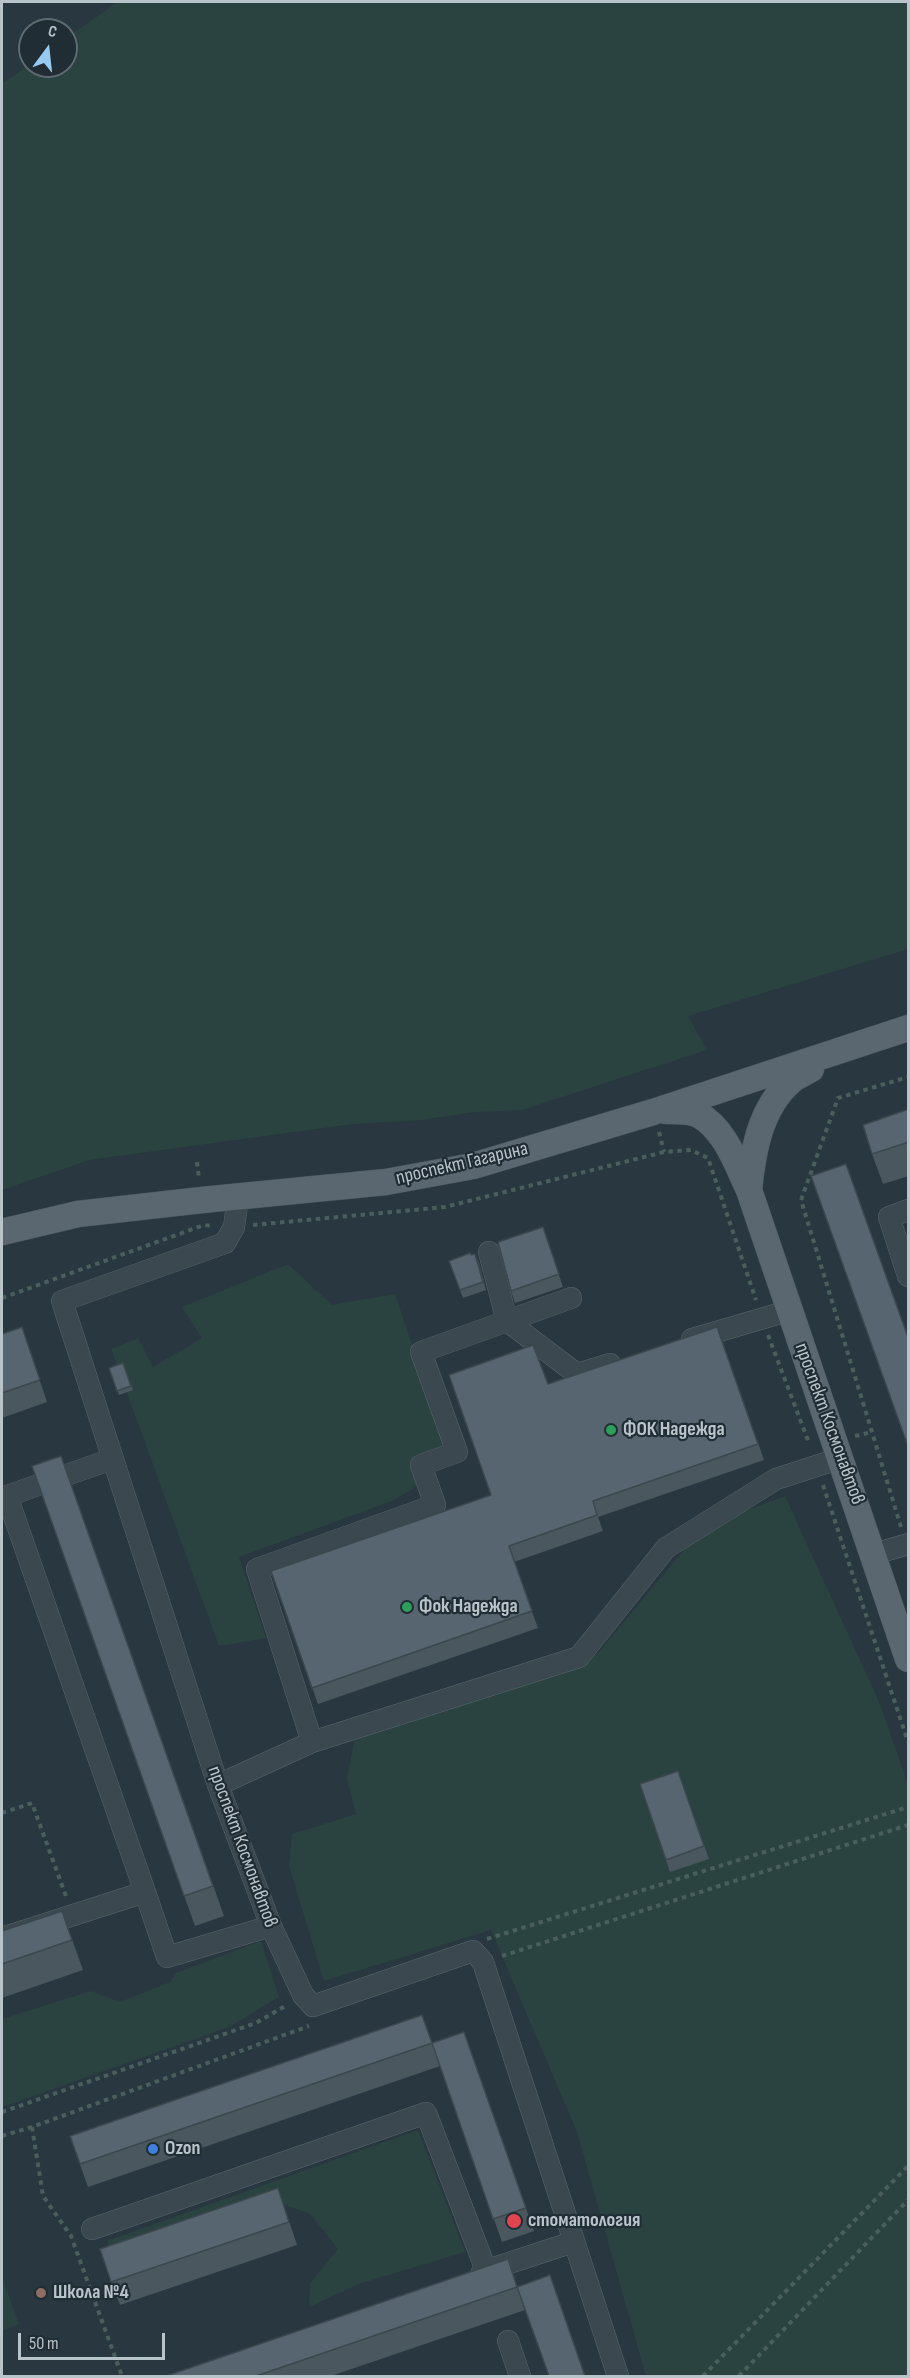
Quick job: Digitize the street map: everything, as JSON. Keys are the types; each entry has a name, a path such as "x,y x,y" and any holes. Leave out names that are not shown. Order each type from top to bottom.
{"main road":[{"name":"проспект Гагарина","path":"2,1232 78,1214 386,1182 473,1166 653,1112 909,1028"},
{"path":"749,1190 752,1160 770,1106 791,1080 847,1050"},
{"path":"653,1112 681,1110 698,1115 718,1131 749,1190"},
{"name":"проспект Космонавтов","path":"749,1190 788,1311 909,1659"}],"street":[{"name":"проспект Космонавтов","path":"238,1197 234,1227 225,1242 62,1301 112,1459 218,1785 270,1926 303,1995 313,2006 473,1950 483,1962 618,2376"},
{"path":"909,1210 889,1217 909,1276"},
{"path":"489,1252 507,1321 578,1374 632,1358"},
{"path":"312,1742 257,1569 435,1505 421,1465 457,1452 421,1352 571,1298"},
{"path":"675,1344 788,1311"},
{"path":"218,1785 312,1742 579,1658 666,1548 776,1479 841,1458"},
{"path":"112,1459 4,1497 146,1892 167,1957 270,1926"},
{"path":"874,1554 908,1544"},
{"path":"2,1938 146,1892"},
{"path":"92,2229 426,2113 486,2270"},
{"path":"464,2278 573,2242"},
{"path":"508,2342 520,2376"}],"path":[{"path":"908,1544 801,1200 838,1098 909,1077"},
{"path":"816,1465 909,1742"},
{"path":"2,1813 32,1803 73,1915"},
{"path":"32,2127 43,2196 71,2236 122,2376"},
{"path":"704,2376 909,2166"},
{"path":"739,2376 909,2200"}],"green space":[{"path":"118,2 908,2 908,949 688,1016 707,1050 522,1110 475,1112 420,1120 353,1124 89,1160 2,1190 2,84 18,73 18,78 78,78 78,30"},
{"path":"288,1264 332,1305 395,1294 446,1446 413,1489 392,1501 239,1557 266,1638 219,1646 111,1349 138,1338 153,1367 202,1338 182,1307"},
{"path":"785,1496 880,1704 908,1785 908,2376 646,2376 577,2132 491,1930 324,1981 289,1866 292,1834 356,1814 347,1779 354,1741 370,1731 598,1653 704,1526"},
{"path":"261,1941 279,1997 229,2027 2,2107 2,2019 91,1991 120,2002 170,1982 176,1973"},
{"path":"418,2130 465,2252 359,2284 309,2307 310,2283 338,2249 310,2214 285,2205 112,2259 107,2241"},
{"path":"2,2277 19,2324 2,2331"}],"building":[{"path":"909,1109 909,1142 872,1154 863,1125"},
{"path":"846,1164 909,1340 909,1449 811,1176"},
{"path":"543,1227 559,1274 511,1291 498,1242"},
{"path":"470,1253 475,1254 483,1282 460,1290 449,1261"},
{"path":"22,1327 40,1380 2,1393 2,1334"},
{"path":"717,1327 758,1444 593,1501 597,1515 509,1546 532,1611 312,1688 271,1571 491,1495 449,1375 533,1345 548,1384"},
{"path":"123,1363 131,1386 117,1391 109,1368"},
{"path":"61,1456 213,1886 184,1896 32,1466"},
{"path":"678,1771 704,1846 666,1860 640,1784"},
{"path":"62,1911 72,1940 2,1964 2,1931"},
{"path":"422,2015 432,2043 80,2164 70,2136"},
{"path":"464,2032 526,2208 493,2219 432,2043"},
{"path":"278,2188 289,2222 111,2282 100,2249"},
{"path":"508,2259 517,2287 256,2376 166,2376"},
{"path":"550,2275 585,2376 549,2376 517,2287"}],"place":[{"name":"ФОК Надежда","path":"611,1430"},
{"name":"Фок Надежда","path":"407,1607"},
{"name":"Ozon","path":"153,2149"},
{"name":"стоматология","path":"514,2221"},
{"name":"Школа №4","path":"41,2293"}]}
